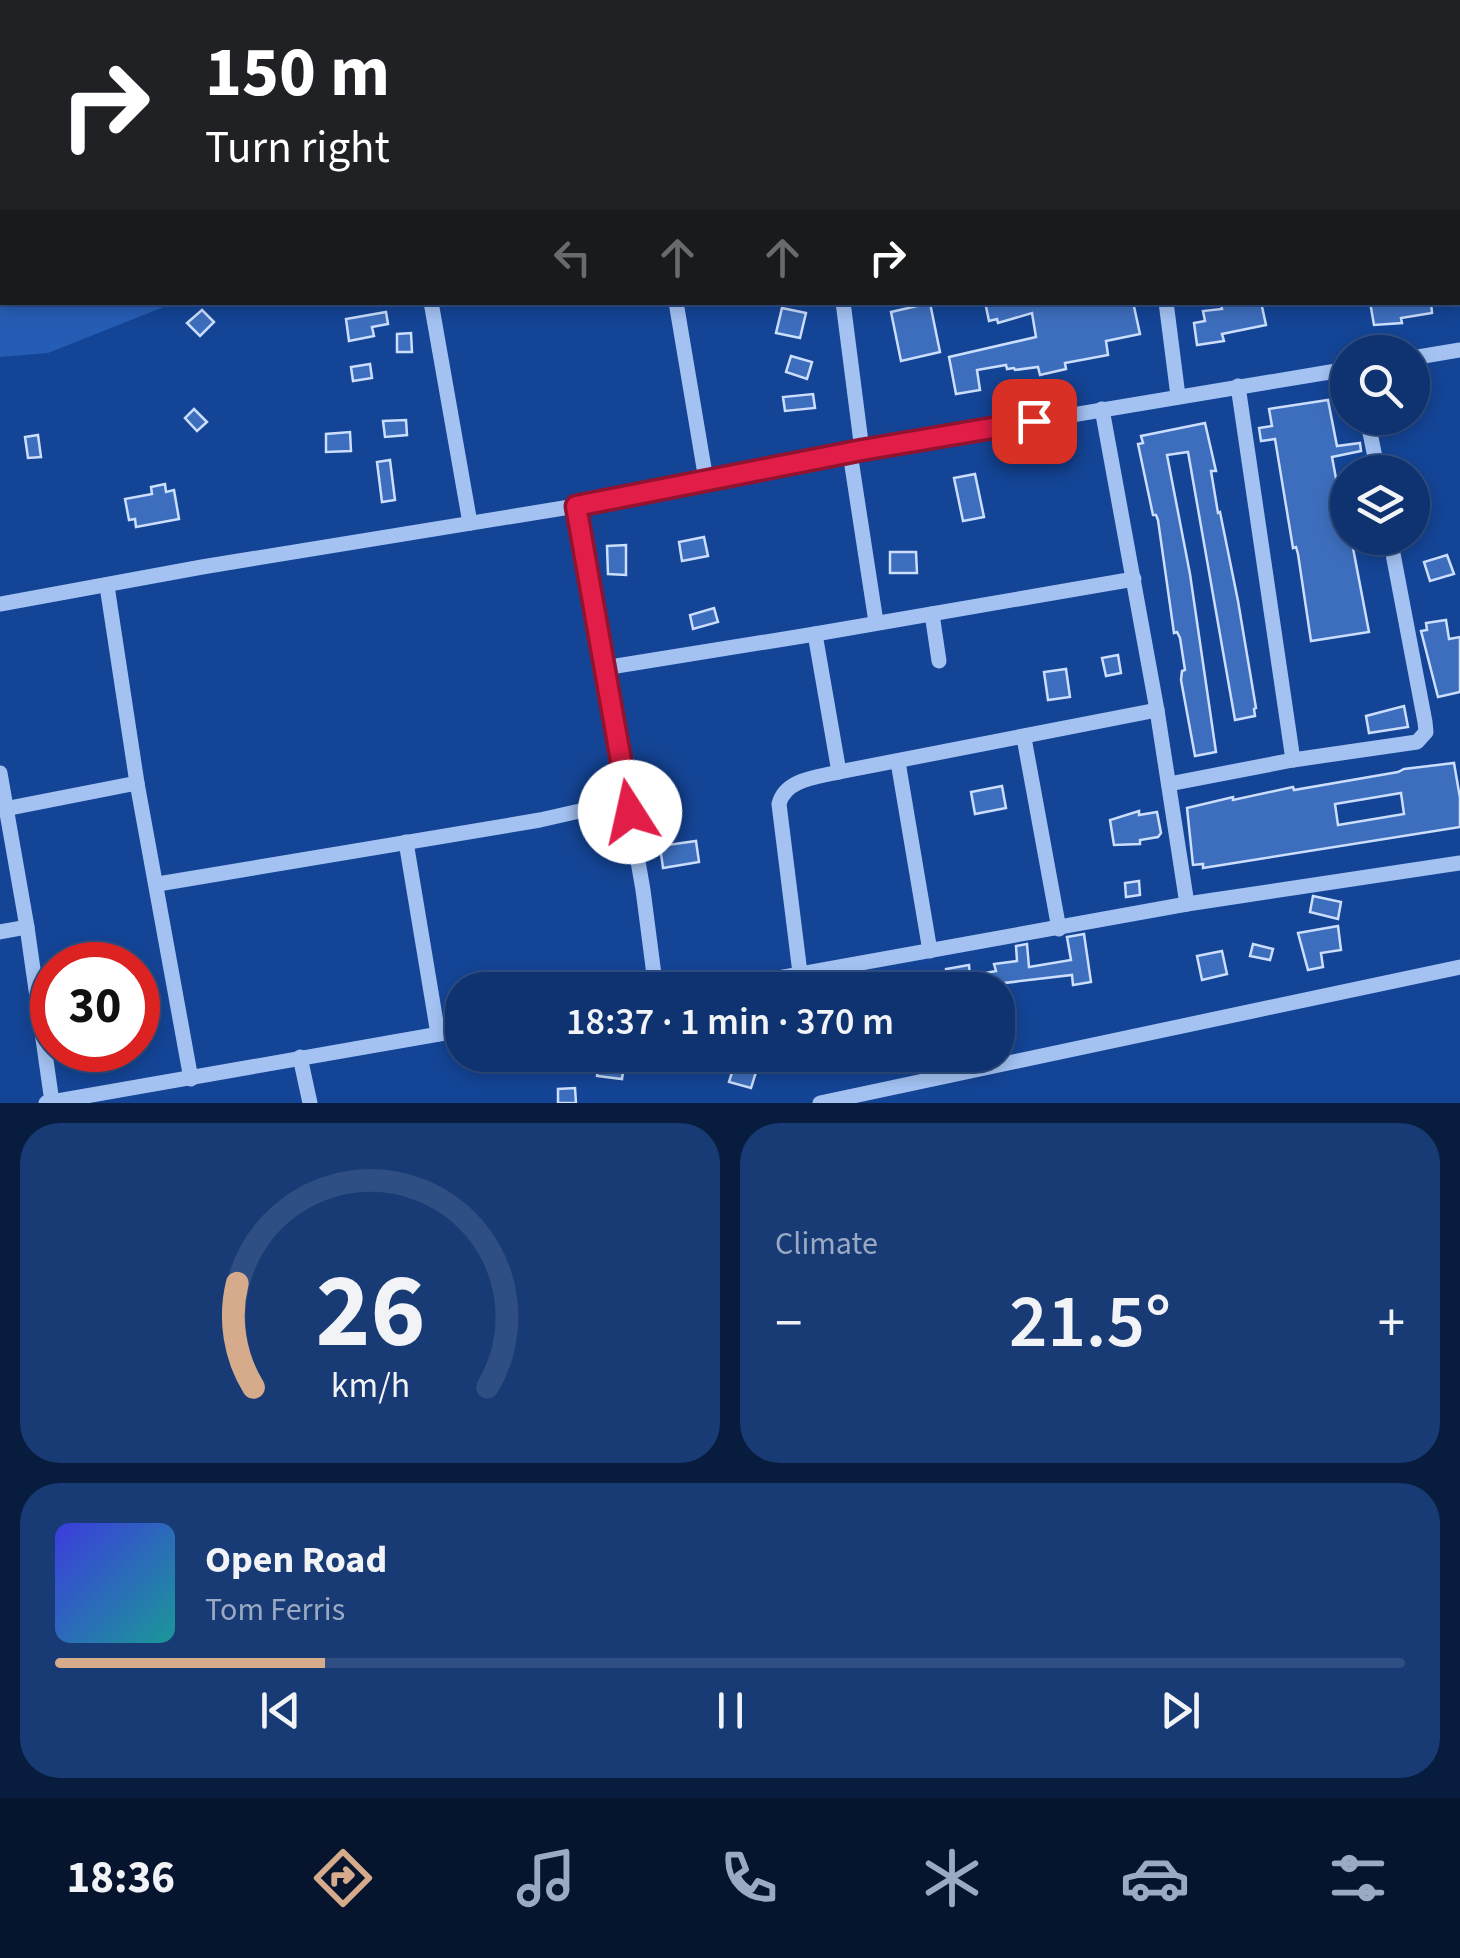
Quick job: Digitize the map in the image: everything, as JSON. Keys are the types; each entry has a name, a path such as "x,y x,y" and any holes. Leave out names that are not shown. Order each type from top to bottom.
{"street":[{"path":"432,305 470,523"},
{"path":"677,305 706,480"},
{"path":"847,305 856,452 876,622"},
{"path":"1166,305 1178,396"},
{"path":"1430,355 1460,350"},
{"path":"1440,354 1460,368"},
{"path":"0,604 1330,372"},
{"path":"1238,386 1292,760"},
{"path":"1102,409 1158,710 1187,904"},
{"path":"576,506 628,800 653,972"},
{"path":"1168,784 1292,760 1417,742 1426,732 1393,555"},
{"path":"604,668 1134,580"},
{"path":"108,586 137,783 191,1079"},
{"path":"932,614 939,661"},
{"path":"815,634 840,772"},
{"path":"800,972 779,804 787,789 805,780 840,772 1158,710"},
{"path":"1024,738 1059,929"},
{"path":"898,762 930,951"},
{"path":"0,773 3,809 27,927 48,1102 445,1033"},
{"path":"3,809 137,783"},
{"path":"158,884 540,820 628,800"},
{"path":"406,842 438,1034"},
{"path":"811,972 1187,904 1460,863"},
{"path":"0,932 27,927"},
{"path":"820,1103 1460,966"},
{"path":"300,1058 310,1103"}],"shaded area":[{"path":"0,305 169,305 48,353 0,357"}],"building":[{"path":"930,305 940,352 901,361 891,312"},
{"path":"986,305 1134,305 1140,334 1106,341 1108,355 1065,363 1066,369 1040,375 1038,367 1015,370 1007,369 1006,365 977,370 980,390 956,394 949,357 1036,337 1032,313 998,323 997,319 989,321"},
{"path":"1221,305 1262,305 1266,325 1222,334 1224,341 1197,345 1194,323 1205,321 1203,311 1222,309"},
{"path":"1371,305 1431,305 1432,313 1401,318 1402,323 1374,325"},
{"path":"782,308 806,313 800,338 776,333"},
{"path":"202,310 214,322 200,336 187,323"},
{"path":"386,312 388,324 372,327 374,336 349,341 346,319"},
{"path":"411,333 412,352 397,352 397,334"},
{"path":"791,356 812,362 807,379 786,372"},
{"path":"370,364 372,378 353,381 351,367"},
{"path":"813,394 815,408 785,411 783,397"},
{"path":"1328,400 1330,435 1335,435 1337,446 1360,443 1361,451 1330,455 1330,555 1354,555 1369,632 1311,641 1275,439 1261,441 1259,428 1272,426 1269,409"},
{"path":"194,409 207,422 197,431 185,418"},
{"path":"406,420 407,435 385,437 383,421"},
{"path":"1205,423 1216,471 1211,471 1218,513 1256,708 1255,716 1235,720 1188,452 1167,455 1190,574 1216,752 1195,756 1181,680 1185,670 1180,638 1174,633 1158,520 1153,515 1138,444 1143,443 1141,436"},
{"path":"350,432 351,451 326,452 326,434"},
{"path":"38,435 41,457 28,458 25,437"},
{"path":"390,460 395,500 382,502 377,462"},
{"path":"975,474 984,517 963,521 954,478"},
{"path":"165,484 166,492 174,490 179,519 136,527 135,519 129,520 125,499 152,494 151,487"},
{"path":"704,537 708,556 682,561 679,542"},
{"path":"626,545 626,575 608,574 607,546"},
{"path":"890,552 916,552 917,573 890,573"},
{"path":"1447,555 1454,574 1430,581 1424,562"},
{"path":"714,608 718,622 693,629 690,615"},
{"path":"1446,620 1449,639 1460,637 1460,692 1438,697 1421,631 1427,630 1426,623"},
{"path":"1118,655 1121,673 1106,676 1102,658"},
{"path":"1066,669 1070,697 1048,700 1044,672"},
{"path":"1404,706 1408,727 1369,733 1366,716"},
{"path":"1454,763 1460,827 1203,868 1203,864 1193,865 1187,808","holes":["1401,793 1404,814 1338,825 1335,804"]},
{"path":"1002,786 1006,808 975,814 971,792"},
{"path":"1139,811 1139,815 1157,812 1161,833 1140,840 1140,844 1114,845 1110,820"},
{"path":"696,841 699,862 663,868 660,846"},
{"path":"1139,881 1140,895 1126,897 1125,883"},
{"path":"1313,896 1341,902 1338,919 1310,912"},
{"path":"1338,926 1341,950 1321,953 1323,967 1308,970 1298,933"},
{"path":"1084,934 1091,982 1073,985 1072,975 1015,982 1015,972 991,972 996,971 994,964 1017,961 1016,946 1027,944 1029,967 1071,960 1067,937"},
{"path":"1253,944 1273,949 1270,960 1250,956"},
{"path":"1222,951 1227,974 1202,980 1197,956"},
{"path":"969,965 970,972 946,972 946,969"},
{"path":"598,1072 623,1072 622,1079 597,1076"},
{"path":"732,1072 756,1072 751,1088 729,1082"},
{"path":"575,1088 576,1103 558,1103 558,1089"}],"route":[{"path":"630,812 576,506 1034,421"}]}
